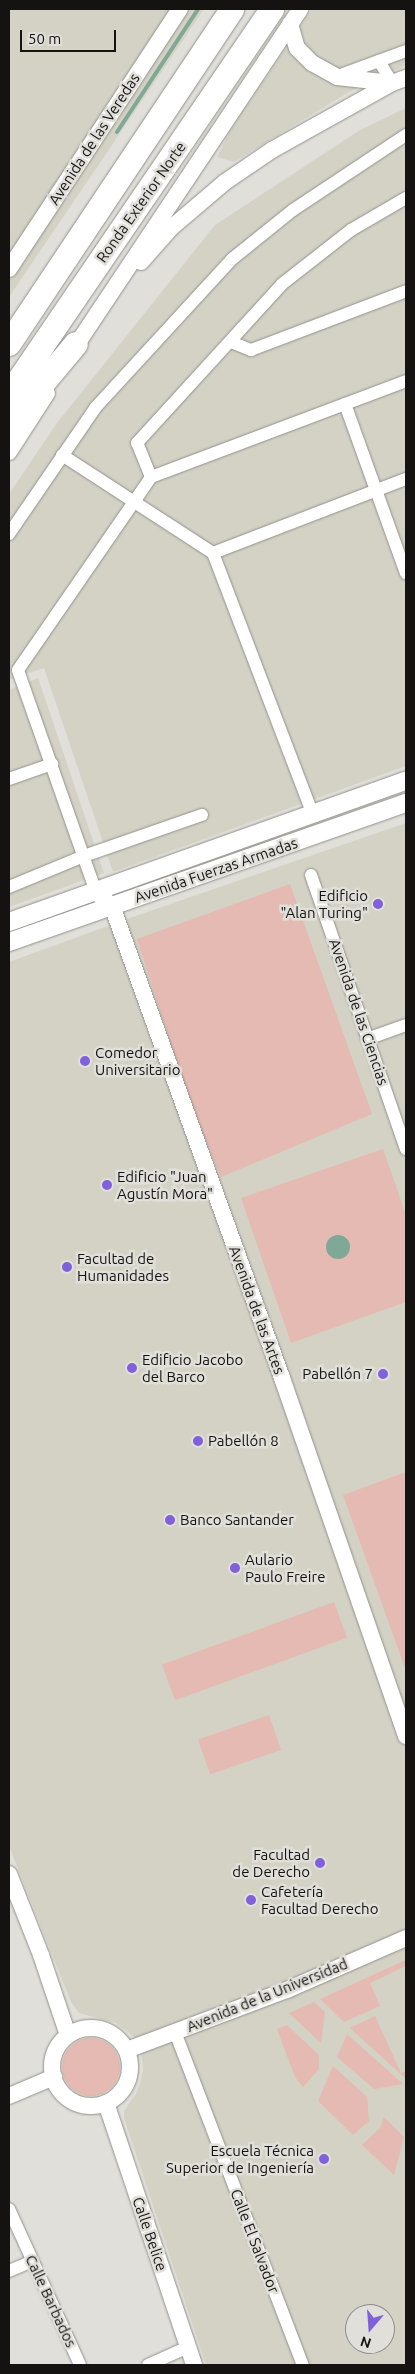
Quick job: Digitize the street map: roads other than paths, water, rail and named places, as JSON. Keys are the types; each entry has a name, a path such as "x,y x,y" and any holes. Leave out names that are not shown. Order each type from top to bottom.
{"highway":[{"name":"Ronda Exterior Norte","path":"9,344 232,9"},
{"name":"Ronda Exterior Norte","path":"9,395 272,9"},
{"path":"9,424 76,344"}],"main road":[{"name":"Avenida Fuerzas Armadas","path":"9,922 406,781"},
{"name":"Avenida Fuerzas Armadas","path":"9,942 406,803"},
{"path":"313,815 319,834"},
{"name":"Avenida Fuerzas Armadas","path":"112,906 120,892 162,877 170,866"}],"street":[{"name":"Avenida de las Veredas","path":"9,269 180,9"},
{"path":"9,452 76,344 110,297 157,221 300,9"},
{"path":"290,24 297,48 312,63 337,77 399,81"},
{"path":"337,77 406,51"},
{"path":"379,61 399,81"},
{"path":"110,297 171,228 225,182 272,150 399,81"},
{"path":"9,534 96,407 232,259 293,210 406,135"},
{"path":"151,477 137,442 231,342 282,284 351,230 406,198"},
{"path":"231,342 251,350 406,290"},
{"path":"96,892 18,670 151,477 406,381"},
{"path":"345,404 406,573"},
{"path":"62,455 134,500 213,554 313,815"},
{"path":"213,554 406,479"},
{"path":"9,779 52,764"},
{"path":"9,887 84,856 202,815"},
{"name":"Avenida de las Ciencias","path":"311,875 406,1149"},
{"name":"Avenida de las Artes","path":"96,892 112,906 282,1378 406,1736"},
{"path":"367,1038 406,1025"},
{"path":"9,1874 41,1955 68,2035"},
{"name":"Avenida de la Universidad","path":"127,2050 287,1990 406,1938"},
{"path":"84,2028 101,2029 116,2037 127,2050 131,2066 128,2081 119,2094 106,2103 84,2105 70,2100 60,2090 54,2077 54,2054 68,2035 84,2028"},
{"name":"Calle El Salvador","path":"174,2032 303,2365"},
{"path":"9,2096 54,2077"},
{"name":"Calle Belice","path":"106,2103 194,2365"},
{"name":"Calle Barbados","path":"9,2209 80,2365"},
{"path":"9,2271 32,2261"},
{"path":"148,2365 188,2348"}],"waterway":[{"path":"117,132 198,9"}],"place":[{"name":"Edificio \"Alan Turing\"","path":"378,904"},
{"name":"Comedor Universitario","path":"85,1061"},
{"name":"Edificio \"Juan Agustín Mora\"","path":"107,1185"},
{"name":"Facultad de Humanidades","path":"67,1267"},
{"name":"Edificio Jacobo del Barco","path":"132,1368"},
{"name":"Pabellón 7","path":"383,1374"},
{"name":"Pabellón 8","path":"198,1441"},
{"name":"Banco Santander","path":"170,1520"},
{"name":"Aulario Paulo Freire","path":"235,1568"},
{"name":"Facultad de Derecho","path":"320,1863"},
{"name":"Cafetería Facultad Derecho","path":"251,1900"},
{"name":"Escuela Técnica Superior de Ingeniería","path":"324,2159"}]}
